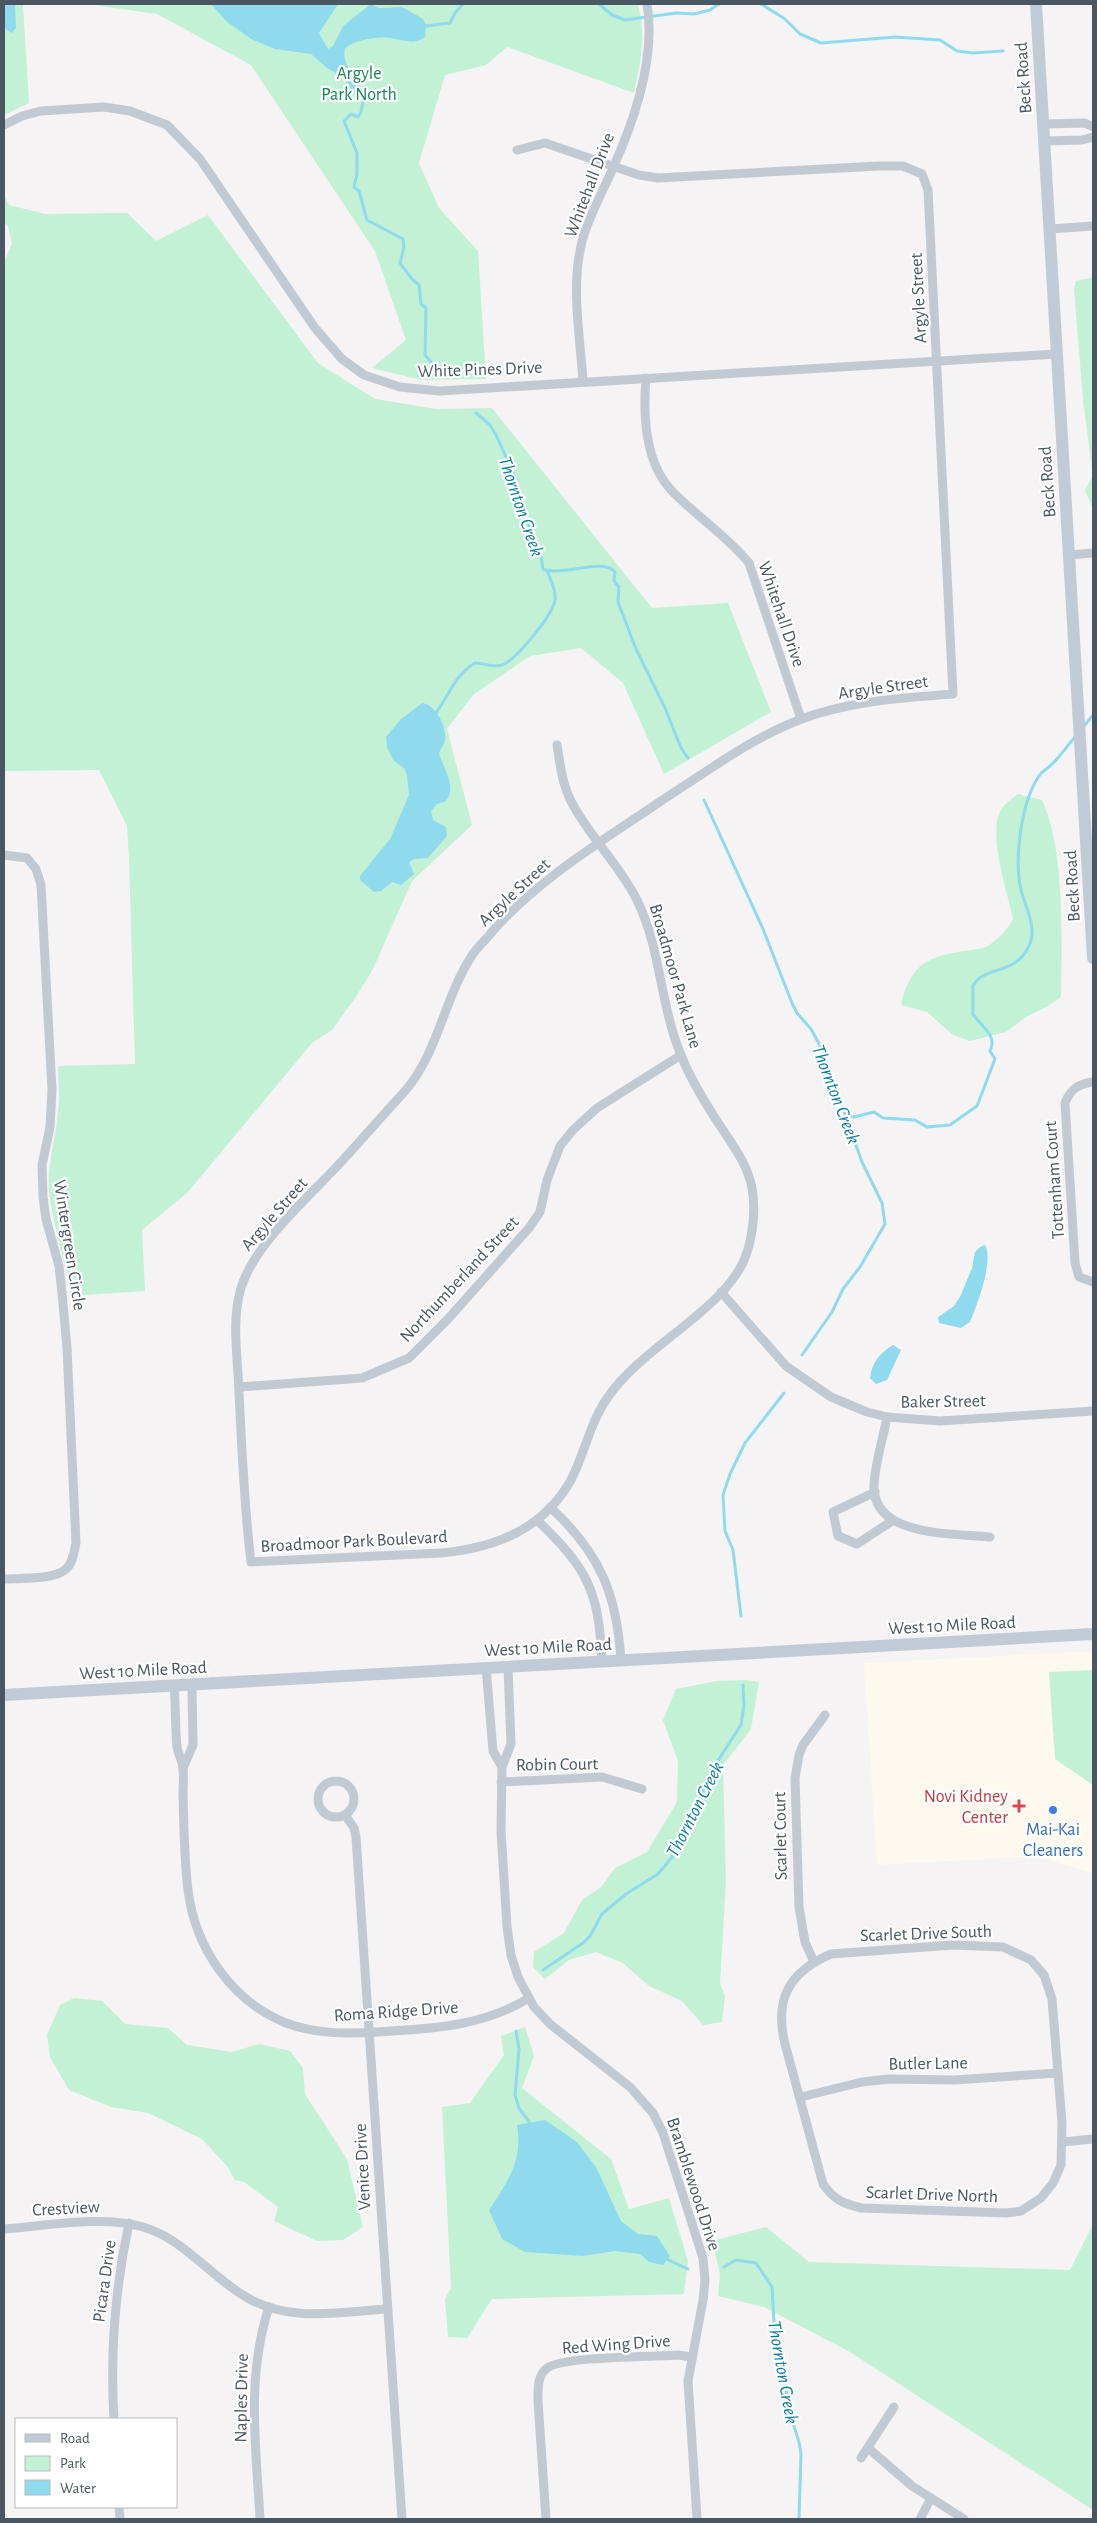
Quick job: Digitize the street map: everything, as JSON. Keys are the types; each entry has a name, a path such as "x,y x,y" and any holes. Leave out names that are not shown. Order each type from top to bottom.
{"main road":[{"name":"Beck Road","path":"1036,4 1070,555 1089,818 1093,958"},
{"name":"West 10 Mile Road","path":"4,1695 192,1686 1093,1634"}],"street":[{"name":"Whitehall Drive","path":"583,381 578,315 579,266 583,239 614,166 647,67 650,38 647,4"},
{"name":"White Pines Drive","path":"4,125 22,116 41,111 104,106 130,111 167,125 200,159 315,328 342,358 364,375 400,387 439,390 1057,354"},
{"path":"1044,124 1085,123 1093,127"},
{"path":"1045,141 1082,140 1093,137"},
{"name":"Argyle Street","path":"239,1387 236,1312 240,1288 250,1267 296,1209 408,1088 437,1036 448,1002 471,956 507,915 548,878 759,738 801,719 870,702 953,694 938,361 928,190 922,174 903,166 879,166 658,178 639,175 545,143 517,150"},
{"path":"1050,229 1093,226"},
{"name":"Whitehall Drive","path":"646,378 644,398 652,455 670,489 734,545 749,563 801,719"},
{"path":"1070,555 1093,553"},
{"name":"Broadmoor Park Lane","path":"550,1507 571,1479 594,1422 616,1384 648,1353 721,1292 732,1280 745,1258 754,1208 752,1187 736,1148 718,1122 681,1054 648,926 636,897 572,802 560,769 558,745"},
{"name":"Wintergreen Circle","path":"4,855 27,858 36,869 41,885 52,1090 50,1127 42,1165 43,1197 46,1219 59,1266 62,1293 76,1528 76,1543 72,1559 66,1570 56,1575 4,1578"},
{"name":"Northumberland Street","path":"239,1387 362,1378 409,1358 448,1319 529,1228 540,1212 547,1180 560,1146 573,1130 596,1108 681,1054"},
{"name":"Tottenham Court","path":"1093,1082 1079,1084 1068,1094 1065,1103 1075,1264 1079,1277 1093,1282"},
{"name":"Baker Street","path":"721,1292 766,1345 805,1380 831,1397 867,1412 887,1417 940,1421 1093,1411"},
{"name":"Broadmoor Park Boulevard","path":"239,1387 246,1521 251,1562 465,1551 513,1536 537,1520 550,1507"},
{"path":"887,1417 875,1492 883,1511 892,1521 911,1529 990,1537"},
{"path":"875,1492 833,1512 838,1536 857,1544 892,1521"},
{"path":"550,1507 576,1534 598,1565 608,1585 616,1613 621,1661"},
{"path":"537,1520 581,1569 592,1591 599,1615 602,1662"},
{"path":"592,1591 608,1585"},
{"name":"Bramblewood Drive","path":"508,1667 511,1744 502,1767 501,1831 507,1927 511,1955 518,1978 529,1998 550,2024 639,2095 658,2121 703,2258 705,2280 703,2300 691,2357 689,2394 697,2519"},
{"name":"Bramblewood Drive","path":"486,1668 493,1751 502,1767"},
{"name":"Roma Ridge Drive","path":"174,1686 177,1746 183,1768 188,1889 194,1921 213,1962 246,1998 270,2015 287,2023 325,2032 369,2032 465,2024 499,2014 529,1998"},
{"name":"Roma Ridge Drive","path":"183,1768 192,1744 192,1686"},
{"name":"Scarlet Court","path":"814,1962 805,1942 799,1907 795,1778 799,1755 803,1745 825,1715"},
{"name":"Robin Court","path":"501,1782 602,1777 642,1789"},
{"path":"334,1781 346,1784 353,1793 353,1806 345,1815 329,1816 320,1808 318,1803 320,1792 328,1783 334,1781"},
{"name":"Venice Drive","path":"345,1815 354,1828 356,1837 402,2519"},
{"name":"Scarlet Drive South","path":"801,2097 780,2024 783,2002 789,1985 798,1973 814,1962 831,1954 953,1945 1003,1947 1030,1960 1044,1975 1052,1999 1062,2142"},
{"name":"Butler Lane","path":"801,2097 862,2082 889,2079 954,2080 1058,2073"},
{"name":"Scarlet Drive North","path":"801,2097 823,2184 832,2196 844,2204 862,2208 1008,2213 1021,2211 1041,2198 1053,2183 1062,2165 1062,2142"},
{"path":"1062,2142 1093,2139"},
{"name":"Crestview","path":"4,2229 85,2223 130,2223"},
{"name":"Picara Drive","path":"114,2418 112,2377 113,2323 130,2223 150,2229 177,2243 246,2297 269,2307"},
{"path":"269,2307 295,2314 387,2309"},
{"name":"Naples Drive","path":"260,2519 254,2377 258,2347 269,2307"},
{"name":"Red Wing Drive","path":"546,2519 538,2401 539,2383 544,2371 556,2364 571,2362 678,2355 691,2357"},
{"path":"861,2458 894,2407"},
{"path":"868,2448 912,2486 964,2519"},
{"path":"920,2519 931,2498"}],"shaded area":[{"path":"1093,1651 1093,1871 1088,1872 1039,1856 877,1865 864,1663"}],"green space":[{"path":"4,4 34,4 23,5 29,103 4,115"},
{"name":"Argyle Park North","path":"86,4 638,4 642,27 642,48 634,93 507,47 486,65 445,75 419,163 439,208 478,251 486,379 421,380 372,368 406,340 375,251 251,65 157,14"},
{"path":"4,194 9,205 45,214 127,213 156,241 208,215 318,363 375,399 436,409 492,408 652,608 728,603 771,712 664,774 623,683 581,648 530,656 474,694 447,729 472,825 412,881 372,971 332,1030 312,1043 188,1192 142,1230 145,1291 70,1296 49,1191 49,1171 59,1106 58,1066 135,1064 129,859 127,826 99,770 4,771 4,263 12,244 8,226 4,223"},
{"path":"1093,277 1093,476 1083,400 1074,289 1076,281"},
{"path":"1093,476 1093,509 1085,490"},
{"path":"1018,794 1042,800 1055,843 1060,896 1061,997 1026,1017 1006,1032 970,1041 953,1035 927,1012 901,1005 908,983 920,967 936,957 986,947 1001,935 1013,919 999,862 996,830 998,817 1003,807"},
{"path":"1093,1670 1093,1785 1055,1759 1049,1672"},
{"path":"746,1680 759,1682 751,1729 723,1765 726,1882 720,1983 725,1997 722,2022 703,2025 682,2001 649,1986 623,1963 596,1952 569,1960 545,1979 533,1967 534,1952 564,1933 582,1900 601,1887 615,1868 647,1852 677,1802 678,1761 663,1720 676,1689 717,1681"},
{"path":"74,1998 102,2001 125,2024 168,2028 187,2045 232,2052 259,2044 290,2051 303,2068 305,2094 347,2159 363,2227 343,2240 317,2241 274,2221 278,2207 244,2182 235,2180 227,2166 202,2139 148,2113 111,2107 69,2090 50,2057 47,2035 60,2005"},
{"path":"525,2027 534,2056 522,2088 611,2159 629,2209 669,2198 688,2261 684,2294 492,2299 467,2338 448,2337 445,2299 451,2288 442,2107 470,2103 504,2055 501,2036"},
{"path":"1093,2224 1093,2510 850,2352 764,2307 718,2296 720,2274 712,2241 766,2227 809,2262 1070,2270"}],"water":[{"path":"4,4 15,4 16,28 12,33 4,28"},
{"path":"211,4 338,4 319,33 328,49 333,46 343,26 371,4 379,8 402,7 423,19 426,26 425,37 417,41 374,38 354,43 345,48 346,62 365,94 367,100 363,101 356,96 344,78 327,68 311,54 275,49 251,39 226,21"},
{"path":"422,703 427,704 436,711 444,728 445,741 439,754 449,778 450,789 446,801 437,804 431,811 433,820 446,827 447,836 428,858 415,859 409,862 414,874 401,885 392,882 381,891 374,892 360,880 360,876 390,839 409,795 407,775 404,768 393,760 387,747 386,737 400,720"},
{"path":"985,1245 987,1252 986,1272 970,1322 961,1328 939,1323 938,1317 954,1306 960,1297 972,1268 975,1252"},
{"path":"893,1345 901,1350 887,1380 876,1384 870,1378 872,1367 880,1355"},
{"path":"545,2120 577,2142 596,2167 621,2221 638,2234 657,2236 670,2256 663,2265 649,2262 640,2254 615,2251 583,2256 525,2252 502,2239 489,2210 508,2180 516,2160 518,2149 517,2125"}],"waterway":[{"path":"426,26 450,23 455,13 463,4"},
{"path":"599,4 612,15 625,20 676,13 694,14 710,10 719,4"},
{"path":"761,4 785,19 800,34 821,43 895,37 940,40 957,51 973,53 1003,51"},
{"name":"Thornton Creek","path":"364,98 358,117 351,114 344,121 357,153 357,174 354,187 359,191 367,220 403,239 404,247 400,263 419,285 421,304 426,308 425,355 431,362"},
{"name":"Thornton Creek","path":"476,413 490,425 517,481 520,503 540,552 543,569 561,571 602,566 610,568 615,572 614,581 619,587 618,602 636,649 665,708 681,748 688,758"},
{"path":"436,713 457,679 468,668 475,663 495,666 502,665 508,662 533,637 548,616 555,600 552,581 547,571"},
{"path":"1084,726 1093,715"},
{"path":"845,1115 854,1117 874,1112 883,1118 915,1120 927,1127 950,1125 977,1106 995,1059 990,1051 992,1040 973,1014 973,986 984,975 1016,962 1029,946 1032,932 1030,918 1021,890 1018,863 1024,816 1033,787 1039,776 1057,759 1075,737"},
{"name":"Thornton Creek","path":"704,800 763,929 792,1003 797,1013 811,1029 823,1051 835,1093 841,1103 862,1162 882,1203 885,1224 860,1267 843,1289 832,1312 802,1355"},
{"name":"Thornton Creek","path":"741,1616 733,1550 725,1531 723,1495 730,1474 745,1443 784,1393"},
{"name":"Thornton Creek","path":"543,1970 583,1943 590,1936 602,1914 626,1894 658,1874 678,1850 697,1812 706,1779 741,1725 744,1705 743,1685"},
{"name":"Thornton Creek","path":"516,2031 519,2049 515,2095 519,2108 532,2126"},
{"name":"Thornton Creek","path":"664,2258 688,2269"},
{"name":"Thornton Creek","path":"724,2267 736,2260 756,2263 772,2287 774,2323 782,2352 788,2407 801,2454 799,2519"}],"place":[{"name":"Novi Kidney Center","path":"1019,1806"},
{"name":"Mai-Kai Cleaners","path":"1053,1810"}]}
